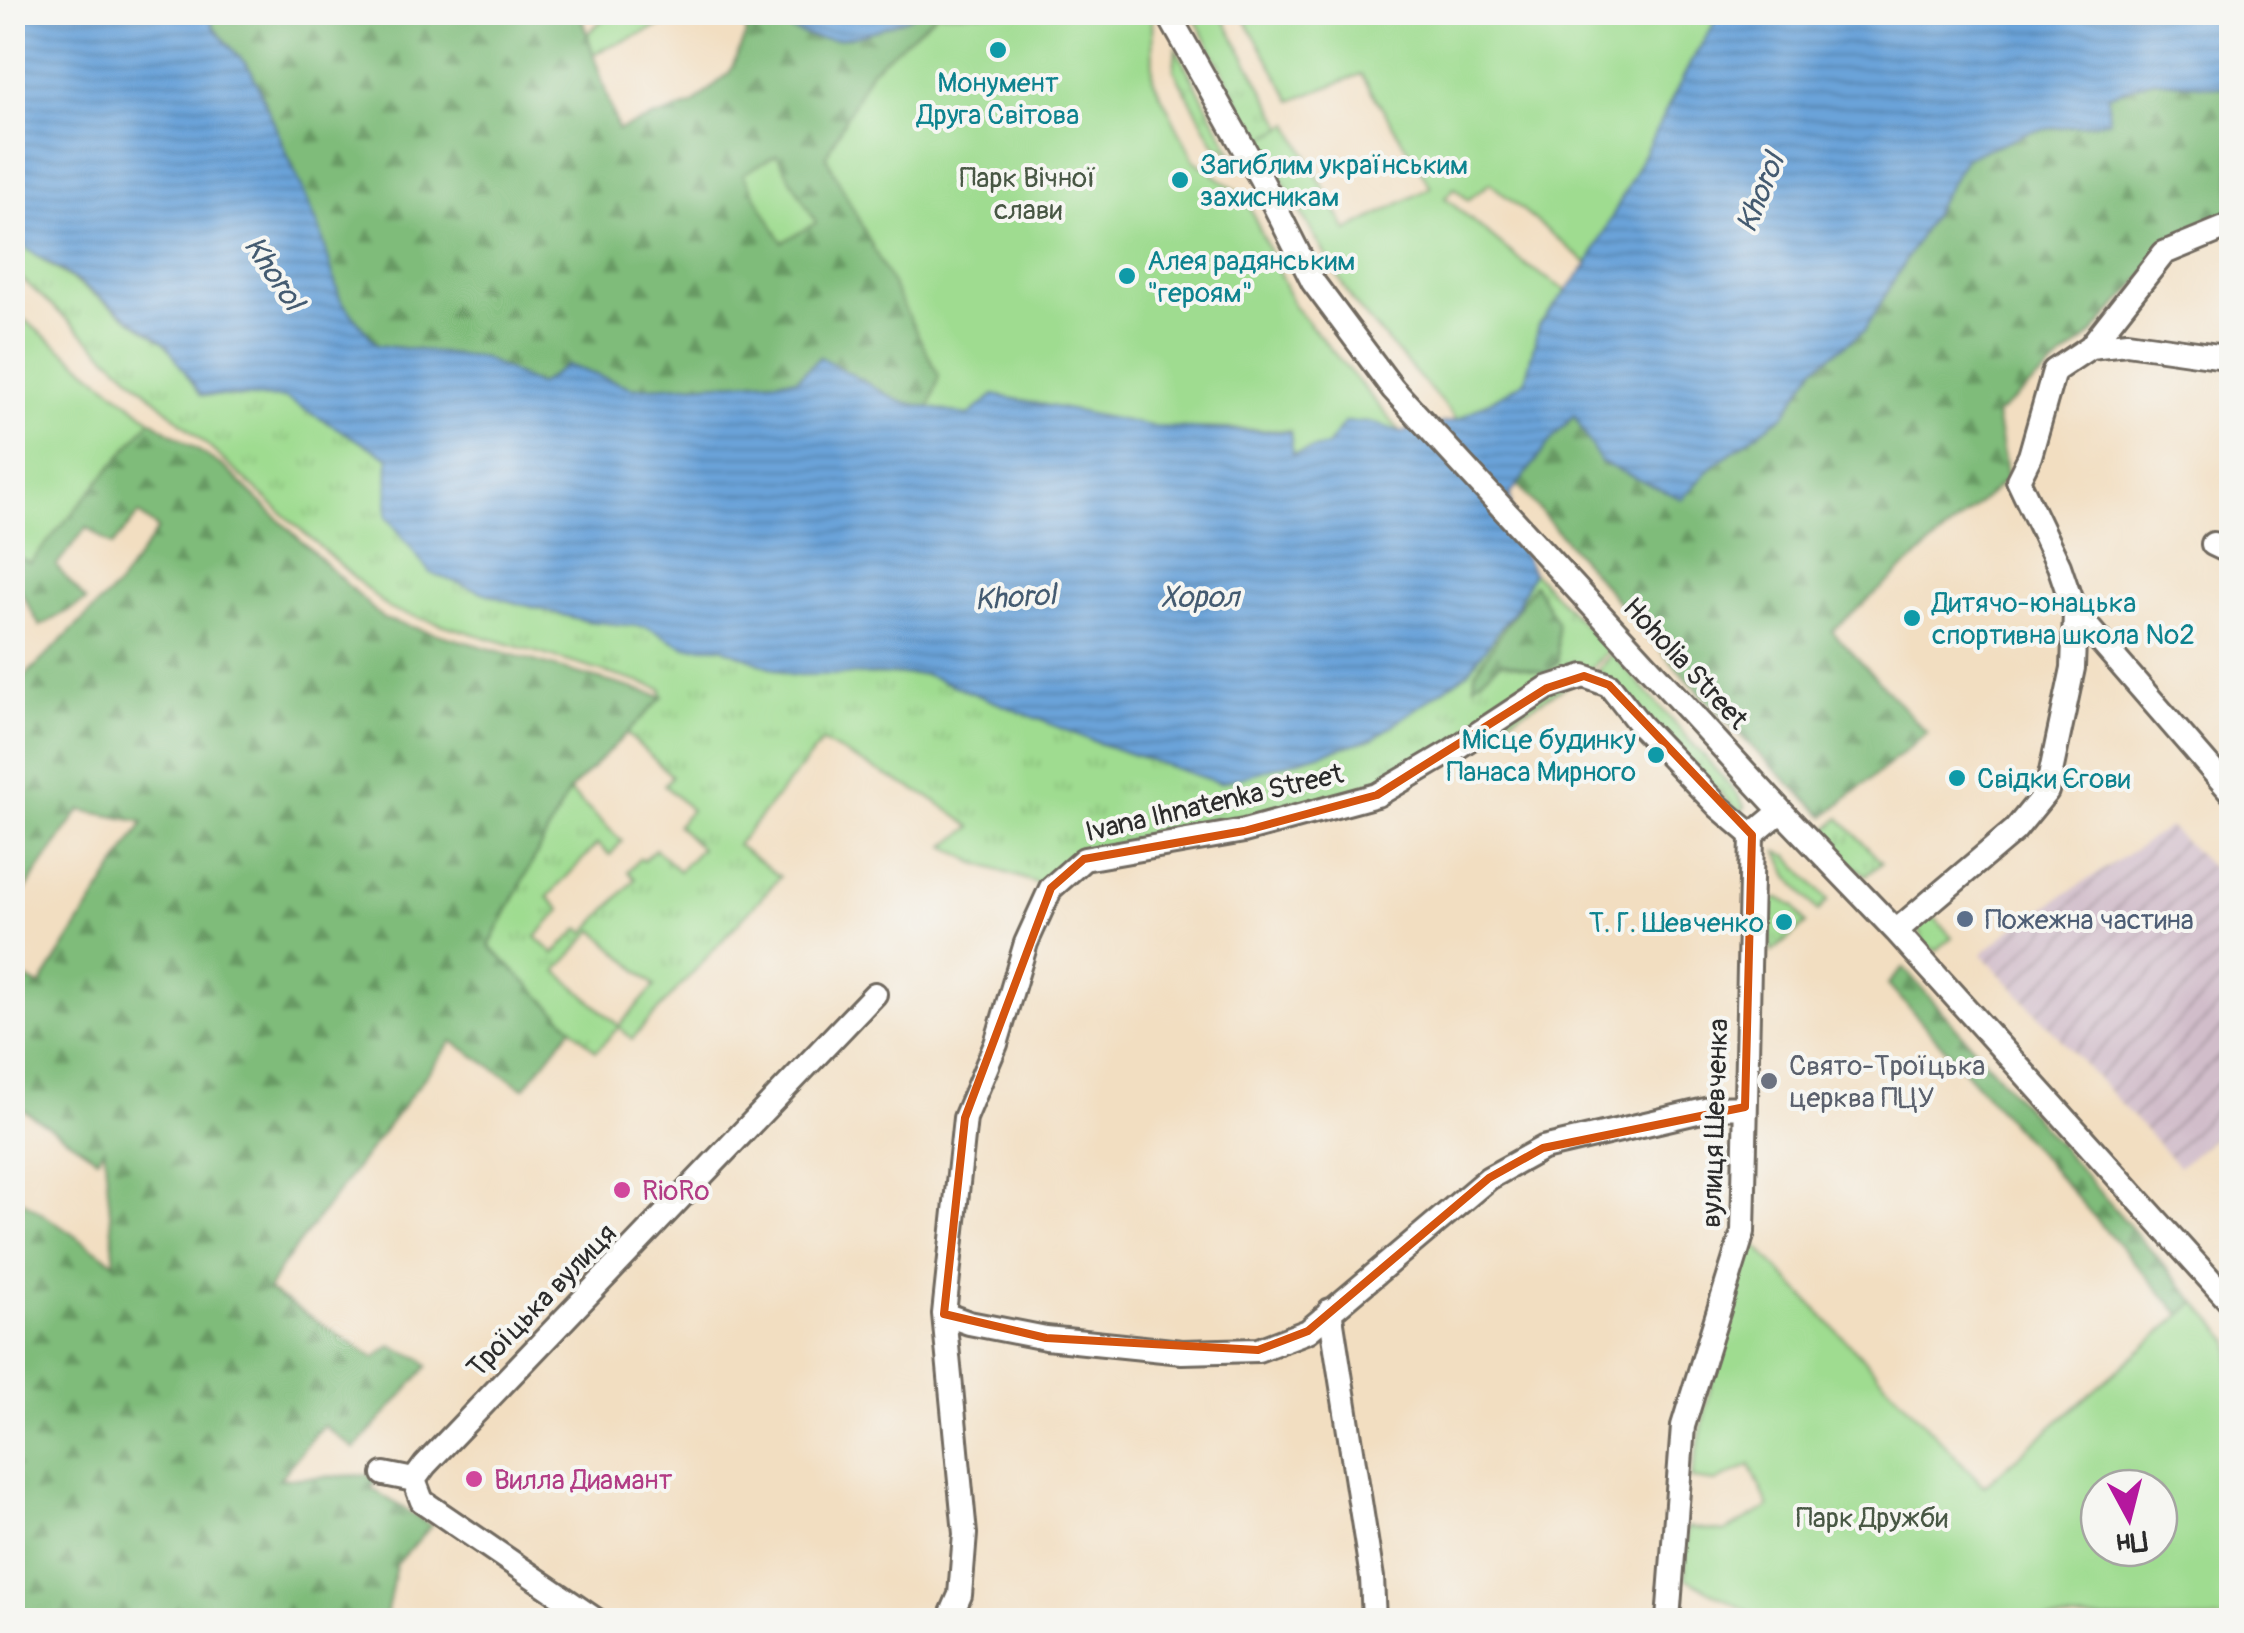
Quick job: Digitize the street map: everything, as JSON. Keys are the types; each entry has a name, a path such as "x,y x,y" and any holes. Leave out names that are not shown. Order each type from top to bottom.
{"street":[{"name":"Hoholia Street","path":"1167,12 1260,177 1313,282 1393,389 2226,1288"},
{"path":"1896,931 2015,830 2047,791 2073,668 2075,620 2059,566 2018,480 2030,456 2054,371 2090,346 2164,253 2232,225"},
{"path":"2090,346 2128,343 2232,358"},
{"path":"2075,620 2088,627 2232,793"},
{"name":"Ivana Ihnatenka Street","path":"948,1620 960,1595 965,1534 944,1314 965,1118 996,1044 1026,944 1051,888 1084,859 1244,831 1377,795 1547,688 1584,676 1609,685 1641,726 1719,807 1752,835"},
{"path":"1752,835 1781,812"},
{"name":"вулиця Шевченка","path":"1668,1620 1683,1426 1744,1232 1752,835"},
{"name":"Троїцька вулиця","path":"414,1480 875,994"},
{"path":"944,1314 1046,1338 1182,1352 1258,1350 1308,1331 1489,1178 1544,1148 1714,1108 1745,1107"},
{"path":"1330,1310 1372,1578 1374,1620"},
{"path":"384,1474 414,1480 422,1501 596,1620"}],"highlighted area":[{"path":"1584,676 1609,685 1752,835 1745,1107 1543,1148 1489,1178 1308,1331 1258,1350 1046,1338 944,1314 965,1118 1051,888 1084,859 1244,831 1377,795 1547,688"}],"shaded area":[{"path":"2169,827 2217,872 2232,857 2231,1122 2179,1167 1982,954 2013,928"}],"green space":[{"path":"610,12 690,13 593,54 587,34"},
{"path":"208,13 580,13 618,130 692,105 730,72 747,32 739,13 764,13 794,32 893,23 919,13 938,13 871,70 826,156 940,376 930,408 899,401 820,357 797,379 633,388 567,365 538,385 483,358 377,345 340,299 320,230 251,70 213,27"},
{"name":"Парк Вічної слави","path":"938,13 1152,13 1153,79 1194,160 1245,197 1294,306 1401,432 1373,423 1330,446 1292,454 1290,431 1155,427 994,395 969,416 930,408 939,376 826,156 871,70"},
{"path":"1192,13 1220,13 1284,127 1259,141"},
{"path":"1721,13 1692,60 1588,264 1490,183 1468,200 1454,188 1445,198 1527,266 1567,291 1539,325 1525,381 1457,420 1353,302 1259,141 1290,124 1347,231 1431,187 1361,74 1292,101 1242,14"},
{"path":"1176,48 1233,154 1215,145 1174,70"},
{"path":"2153,80 2231,88 2231,225 2164,253 2092,334 1996,415 2007,479 1832,631 1927,733 1825,816 1704,697 1518,485 1575,415 1682,498 1712,466 1785,414 1815,367 1864,331 1966,157 2032,131 2108,121 2107,95"},
{"path":"777,155 816,223 782,242 743,174"},
{"path":"13,243 165,343 201,395 285,398 389,458 387,516 502,599 586,621 647,627 685,646 721,647 790,675 925,674 1098,743 1220,783 1374,738 1468,672 1517,606 1533,572 1608,650 1584,676 1377,795 1084,859 1051,888 974,862 946,846 972,827 934,800 822,742 737,845 780,877 632,1039 619,1027 596,1051 489,947 569,791 622,841 610,855 597,844 548,897 561,910 536,937 554,954 580,928 586,932 635,879 628,871 640,858 643,861 655,849 679,871 701,848 677,825 691,810 664,785 672,776 626,733 662,697 662,689 389,609 13,271","holes":["594,930 655,986 619,1026 557,971"]},
{"path":"13,311 151,420 30,563 13,555"},
{"path":"151,420 225,468 383,619 663,697 569,791 489,946 572,1027 524,1088 452,1041 280,1268 268,1290 375,1358 391,1346 420,1358 428,1366 355,1449 323,1425 279,1479 384,1474 371,1488 431,1526 396,1565 386,1616 389,1620 13,1620 13,1194 115,1263 104,1148 97,1158 13,1103 13,972 40,986 144,822 80,810 13,908 13,688 118,586 158,529 139,514 112,546 87,527 56,566 86,601 40,626 13,577 13,555 30,563"},
{"path":"1534,584 1557,622 1558,662 1547,673 1502,662 1474,684 1475,672"},
{"path":"1612,653 1738,795 1745,807 1740,813 1598,670"},
{"path":"1840,818 1882,863 1867,875 1822,834"},
{"path":"1778,852 1789,856 1828,901 1818,911 1789,876"},
{"path":"1779,898 1795,907 1806,924 1772,952 1768,918 1771,902"},
{"path":"1931,914 1952,937 1937,950 1924,946 1919,927"},
{"path":"1904,968 2196,1302 2181,1315 1888,984"},
{"name":"Парк Дружби","path":"1743,1232 1984,1486 2196,1302 2231,1341 2231,1620 1765,1620 1685,1578 1688,1527 1724,1532 1769,1507 1750,1465 1715,1482 1691,1479"}],"water":[{"name":"Хорол","path":"2195,12 2231,31 2231,88 2153,80 2108,95 2109,121 2032,131 1966,157 1864,331 1815,367 1785,414 1712,466 1682,499 1600,462 1574,415 1510,495 1513,534 1533,572 1517,606 1468,672 1374,738 1220,783 1098,743 925,674 790,675 721,647 685,647 647,627 586,621 502,599 430,573 387,516 389,458 285,398 201,395 165,343 13,240 13,13 208,13 213,27 251,70 320,230 340,299 377,345 483,358 538,385 567,365 633,388 797,379 820,357 899,401 968,416 994,395 1155,427 1290,432 1293,454 1327,446 1345,422 1373,423 1401,432 1457,420 1525,381 1539,325 1588,264 1692,60 1721,13"},
{"path":"764,13 919,13 859,35 822,39 784,27"}],"place":[{"name":"Монумент Друга Світова","path":"998,50"},
{"name":"Загиблим українським захисникам","path":"1180,180"},
{"name":"Алея радянським \"героям\"","path":"1127,276"},
{"name":"Дитячо-юнацька спортивна школа №2","path":"1912,618"},
{"name":"Місце будинку Панаса Мирного","path":"1656,755"},
{"name":"Свідки Єгови","path":"1957,778"},
{"name":"Пожежна частина","path":"1965,919"},
{"name":"Т. Г. Шевченко","path":"1784,922"},
{"name":"Свято-Троїцька церква ПЦУ","path":"1769,1081"},
{"name":"RioRo","path":"622,1190"},
{"name":"Вилла Диамант","path":"474,1479"}],"water label":[{"name":"Khorol","path":"1760,193"},
{"name":"Khorol","path":"274,273"},
{"name":"Khorol","path":"1015,597"}]}
